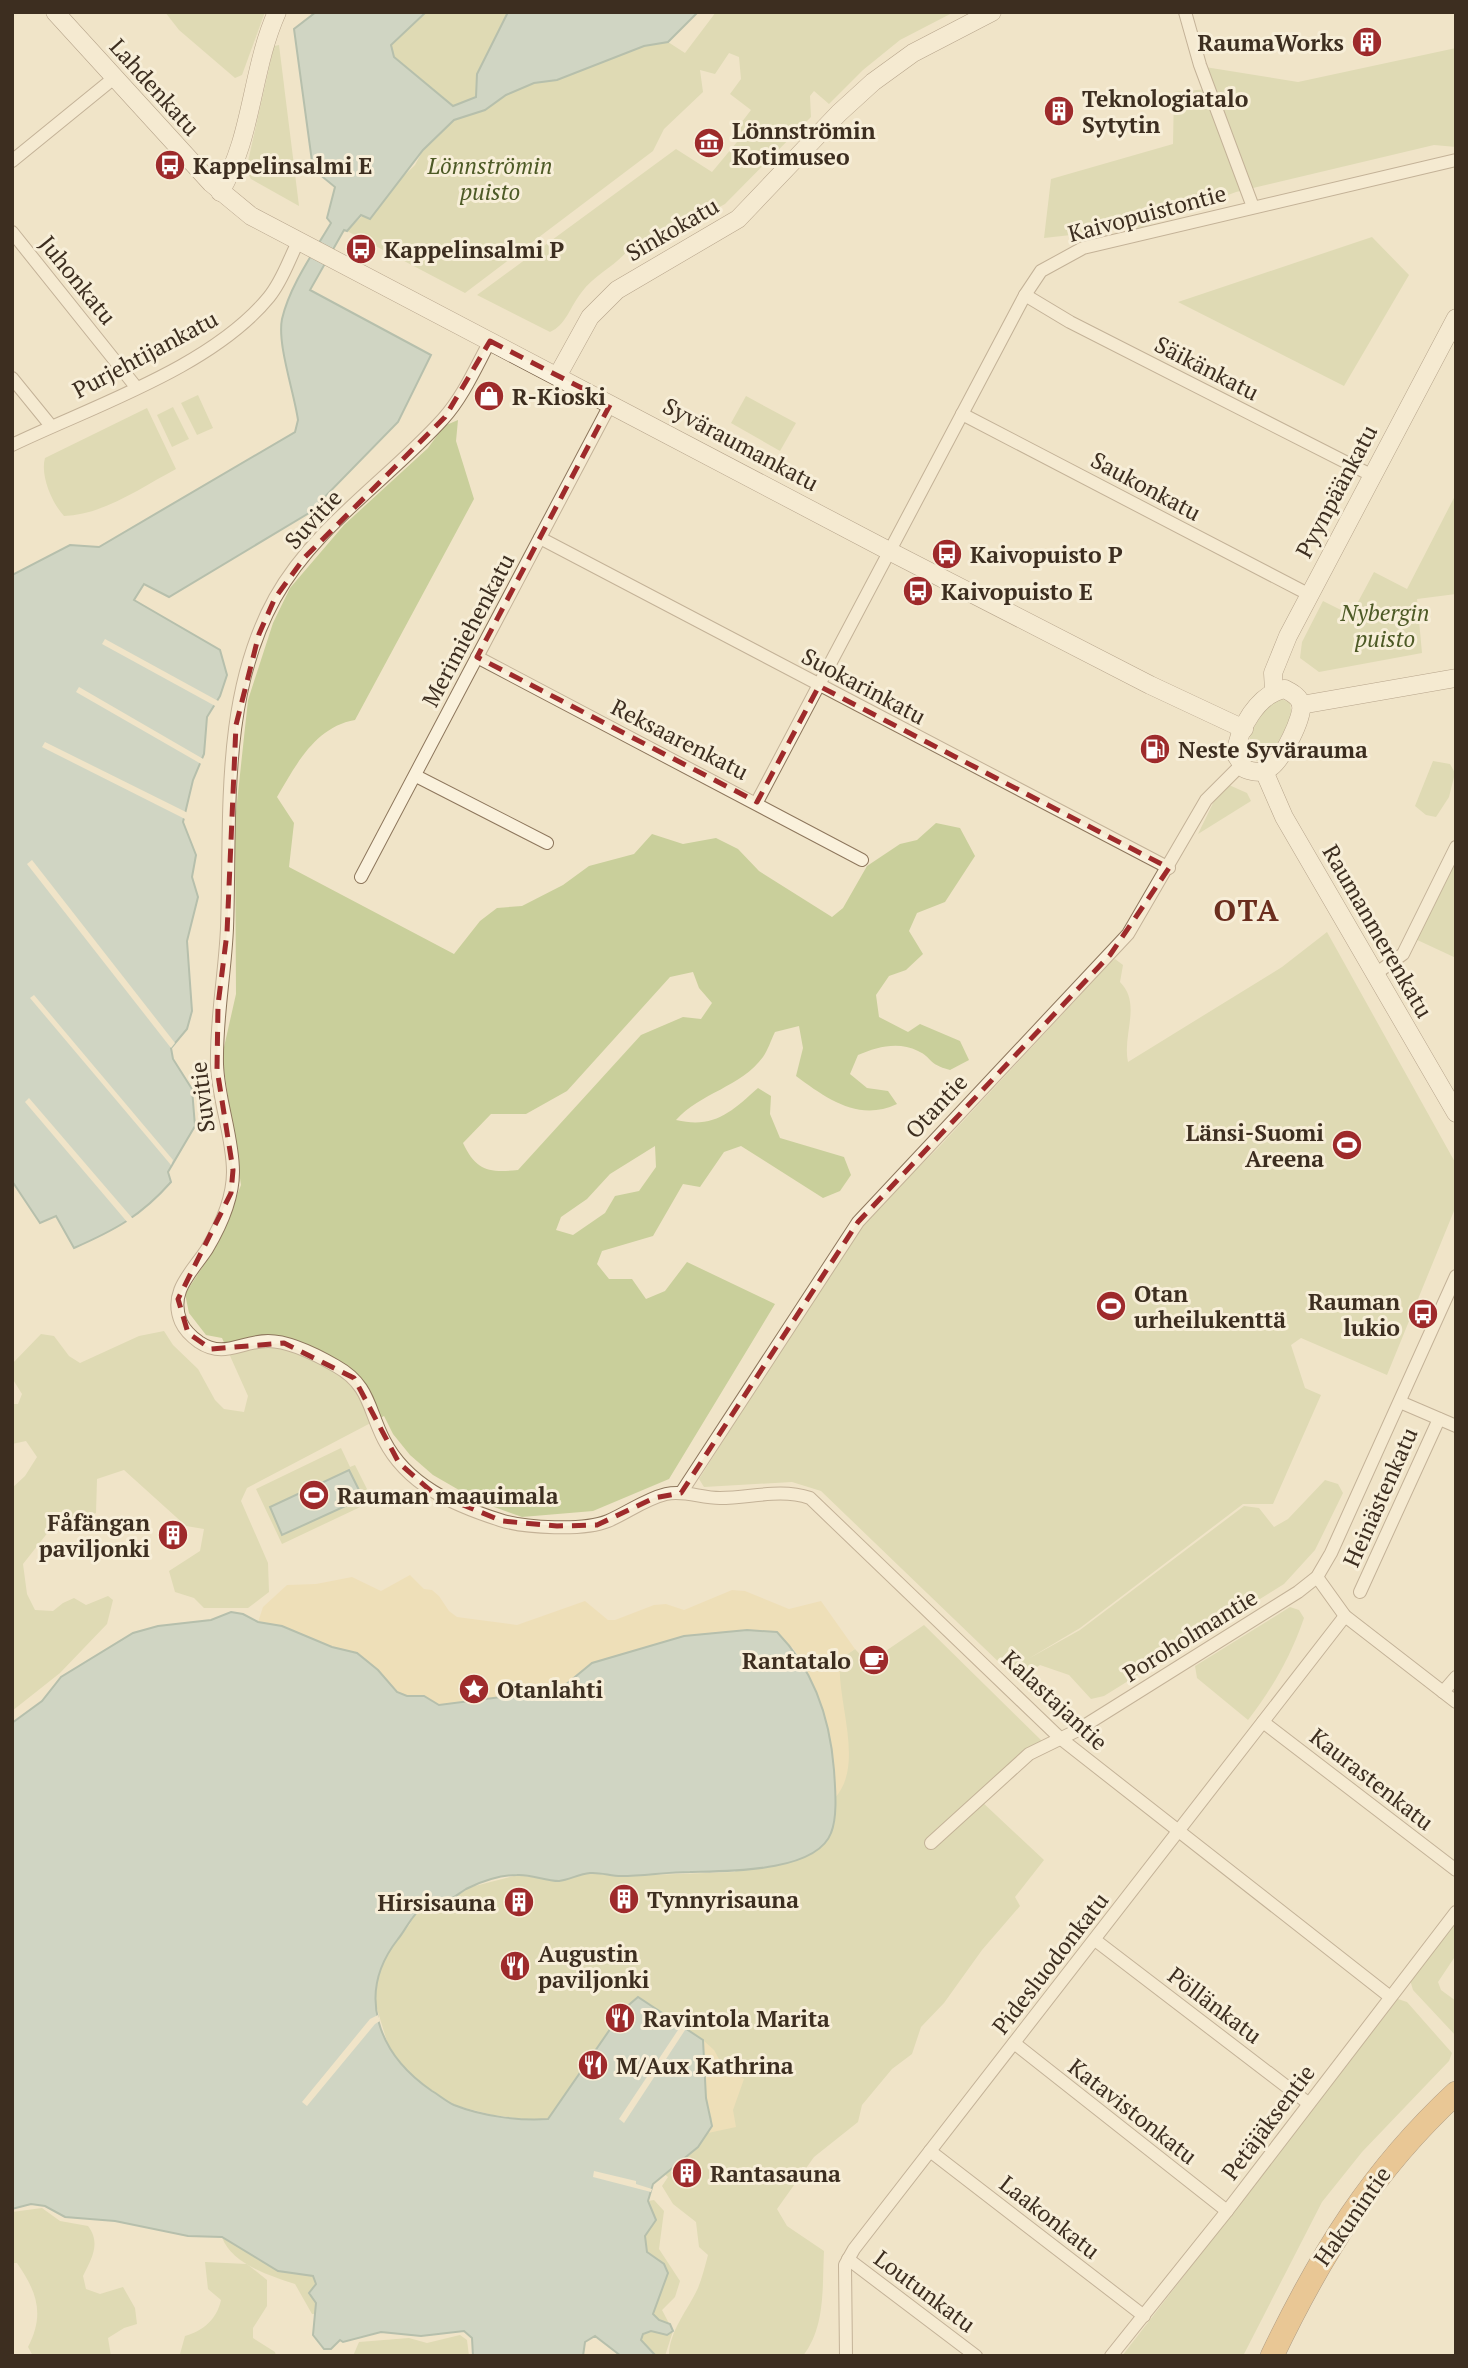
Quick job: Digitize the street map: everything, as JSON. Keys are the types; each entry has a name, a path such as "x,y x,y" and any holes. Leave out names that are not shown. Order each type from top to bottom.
{"highway":[{"name":"Hakunintie","path":"1272,2356 1317,2265 1347,2218 1401,2148 1456,2093"}],"main road":[{"name":"Lahdenkatu","path":"55,12 220,192"},
{"path":"220,192 240,150 261,60 277,12"},
{"name":"Sinkokatu","path":"558,375 590,317 617,290 738,219 839,113 873,82 913,53 992,12"},
{"name":"Syväraumankatu","path":"220,192 251,216 891,552 1150,685 1244,729"},
{"name":"Pyynpäänkatu","path":"1274,691 1273,673 1310,595 1456,318"},
{"path":"1301,705 1456,678"},
{"path":"1285,689 1296,695 1301,705 1298,724 1274,765 1264,771 1251,771 1240,766 1237,746 1259,703 1274,691 1285,689"},
{"name":"Raumanmerenkatu","path":"1264,771 1276,802 1456,1113"}],"street":[{"path":"1185,12 1200,65 1253,207"},
{"path":"12,161 114,78"},
{"name":"Kaivopuistontie","path":"757,802 1025,295 1041,271 1083,248 1456,160"},
{"name":"Juhonkatu","path":"12,232 136,387"},
{"name":"Purjehtijankatu","path":"12,445 136,387 207,350 253,314 304,243"},
{"name":"Säikänkatu","path":"1025,295 1070,322 1371,475"},
{"name":"Suvitie","path":"490,341 445,417 322,536 298,566 275,598 255,647 235,737 228,824 227,933 218,1005 217,1069 233,1170 231,1193 207,1248 181,1287 179,1313 188,1333 211,1349 222,1352 268,1341 284,1343 345,1371 364,1390 384,1441 415,1481 432,1492 502,1521 533,1525 597,1525 654,1499 681,1493"},
{"path":"12,378 51,426"},
{"name":"Merimiehenkatu","path":"361,877 611,403"},
{"name":"Saukonkatu","path":"962,414 1310,595"},
{"name":"Suokarinkatu","path":"540,538 1169,868"},
{"name":"Reksaarenkatu","path":"477,657 757,802 862,860"},
{"name":"Otantie","path":"681,1493 858,1222 1110,955 1140,918 1206,800 1240,766"},
{"path":"416,776 547,843"},
{"path":"1374,975 1403,954 1456,847"},
{"name":"Poroholmantie","path":"931,1843 1029,1754 1205,1652 1317,1577 1331,1553 1456,1276"},
{"path":"1400,1402 1456,1426"},
{"name":"Heinästenkatu","path":"1360,1592 1438,1419"},
{"name":"Kalastajantie","path":"681,1493 725,1498 782,1492 810,1498 1060,1738 1389,1996"},
{"path":"1317,1577 1345,1616 1456,1702"},
{"name":"Pidesluodonkatu","path":"848,2259 1345,1616"},
{"path":"1443,1692 1456,1677"},
{"name":"Kaurastenkatu","path":"1263,1722 1456,1870"},
{"name":"Petäjäksentie","path":"1111,2356 1227,2211 1389,1996 1456,1912"},
{"name":"Pöllänkatu","path":"1095,1940 1308,2103"},
{"name":"Katavistonkatu","path":"1014,2043 1227,2211"},
{"name":"Laakonkatu","path":"930,2151 1144,2316"},
{"path":"846,2356 845,2265 848,2259"},
{"name":"Loutunkatu","path":"848,2259 976,2356"}],"highlighted area":[{"path":"490,341 611,403 477,657 757,802 819,686 1169,868 1110,955 858,1222 681,1493 654,1498 597,1525 557,1526 502,1521 432,1492 399,1463 354,1378 284,1343 211,1349 188,1333 178,1299 231,1193 233,1170 217,1069 218,1005 227,933 236,725 259,634 275,598 305,557 445,417"}],"green space":[{"path":"165,12 265,12 242,75 235,78 179,30"},
{"path":"426,12 508,12 477,74 476,97 452,106 394,57 391,45"},
{"name":"Lönnströmin puisto","path":"716,12 954,12 900,40 863,70 829,104 814,91 810,96 811,117 725,204 651,244 636,238 624,255 588,285 564,320 550,332 477,295 676,149 712,172 742,136 735,131 751,110 730,94 741,79 739,57 729,53 715,74 700,70 703,92 664,129 653,151 465,293 347,231 415,165 423,150 454,120 485,110 506,95 534,83 557,80 644,46 668,42 685,53"},
{"path":"279,45 299,206 251,179 246,170 274,46"},
{"path":"1456,48 1456,147 1434,145 1236,192 1143,227 1044,238 1051,179 1173,144 1174,92 1208,89 1205,67 1298,82"},
{"path":"1372,237 1409,275 1344,386 1178,302"},
{"path":"198,395 213,428 197,435 181,403"},
{"path":"746,396 796,423 780,451 731,423"},
{"path":"173,407 189,439 172,447 157,415"},
{"path":"147,408 176,469 108,505 93,511 64,516 48,489 44,472 45,458"},
{"path":"458,420 456,441 474,499 355,720 329,730 318,739 299,760 277,797 294,823 289,867 454,954 480,921 497,908 522,906 563,885 589,866 634,854 652,834 683,844 716,838 738,849 759,871 832,917 843,908 867,866 900,844 917,840 936,823 960,828 975,856 945,902 917,913 909,931 923,954 906,970 889,976 876,995 879,1017 908,1032 920,1024 960,1041 969,1060 950,1070 933,1063 918,1051 903,1046 880,1048 858,1055 850,1074 867,1088 888,1091 897,1104 883,1109 857,1109 832,1100 796,1076 803,1048 799,1026 775,1032 765,1054 744,1076 697,1103 676,1120 712,1120 730,1111 758,1088 771,1096 770,1114 780,1138 844,1157 851,1175 840,1191 823,1198 741,1146 724,1152 700,1187 683,1184 653,1236 602,1251 597,1264 609,1279 632,1279 646,1299 665,1291 687,1262 775,1304 669,1479 593,1511 522,1517 478,1501 433,1475 410,1455 393,1434 384,1416 247,1488 241,1501 268,1563 269,1592 248,1608 204,1608 194,1598 175,1592 169,1571 200,1551 204,1529 186,1526 124,1470 97,1479 96,1513 49,1531 23,1564 27,1594 35,1610 53,1611 74,1598 86,1605 108,1596 113,1600 107,1624 60,1673 12,1711 12,1488 25,1476 37,1457 26,1441 12,1444 12,1404 18,1404 22,1394 12,1378 12,1364 41,1334 54,1336 69,1356 80,1363 139,1336 164,1331 173,1345 198,1369 215,1400 224,1409 244,1412 248,1396 222,1338 206,1335 189,1313 185,1294 218,1243 241,1185 222,1056 236,994 235,821 248,700 273,623 290,588 344,525 428,448 444,426","holes":["693,972 699,988 712,1003 701,1019 683,1017 641,1035 518,1170 499,1171 478,1165 463,1143 491,1114 526,1114 567,1091 670,977","655,1146 656,1167 639,1191 615,1196 605,1213 573,1235 556,1230 561,1217 587,1199 610,1174"]},
{"name":"Nybergin puisto","path":"1456,494 1456,594 1417,599 1422,653 1319,672 1300,658 1302,642 1323,601 1351,615 1374,572 1407,589"},
{"path":"1280,698 1290,703 1292,716 1270,757 1257,761 1248,752 1253,729 1274,701"},
{"path":"1433,761 1450,764 1455,773 1449,797 1436,817 1426,815 1415,806"},
{"path":"1229,785 1247,793 1251,801 1198,834 1215,799"},
{"path":"1456,851 1456,958 1413,938"},
{"name":"Otan urheilukenttä","path":"1327,932 1456,1164 1456,1206 1387,1375 1301,1338 1291,1345 1305,1388 1321,1395 1273,1504 1243,1504 1080,1628 1028,1659 1080,1630 1244,1506 1259,1508 1274,1527 1288,1519 1325,1480 1338,1484 1343,1493 1315,1550 1284,1584 1104,1696 1091,1699 1069,1675 1040,1665 1019,1679 1014,1677 1016,1667 1008,1671 821,1491 792,1482 704,1487 699,1479 829,1274 873,1212 939,1147 1111,962 1115,959 1123,965 1120,982 1130,1000 1128,1062 1282,967"},
{"name":"Rauman maauimala","path":"341,1448 350,1467 355,1465 373,1501 282,1544 256,1489"},
{"path":"1290,1607 1299,1610 1304,1618 1299,1632 1280,1672 1248,1720 1197,1678 1195,1666"},
{"path":"924,1625 1046,1745 980,1800 1044,1860 1015,1897 1020,1906 982,1950 944,2003 921,2027 912,2054 892,2069 862,2105 858,2122 814,2157 777,2209 787,2226 824,2251 819,2319 816,2332 803,2356 669,2356 672,2338 698,2288 708,2255 699,2247 696,2222 673,2204 662,2186 668,2177 663,2173 698,2147 712,2126 702,2062 624,2009 548,2119 530,2120 493,2115 453,2105 409,2075 389,2048 374,1999 378,1972 386,1955 410,1924 413,1915 426,1904 446,1902 467,1888 518,1875 559,1881 590,1873 619,1876 735,1872 840,1659 855,1649 868,1663"},
{"path":"1456,1923 1456,1955 1438,1982 1441,1990 1456,2001 1456,2036 1413,1990 1410,1980"},
{"path":"1398,1999 1407,2002 1452,2053 1449,2061 1362,2152 1322,2202 1243,2356 1122,2356"},
{"path":"654,2200 664,2211 659,2249 680,2281 675,2297 662,2310 673,2331 665,2356 655,2356 626,2332 648,2201"},
{"path":"42,2208 60,2221 88,2226 92,2232 94,2251 83,2276 86,2289 100,2294 123,2287 135,2308 137,2324 108,2338 111,2356 33,2356 28,2347 36,2324 36,2304 30,2284 17,2263 12,2263 12,2212"},
{"path":"239,2234 306,2261 319,2282 317,2314 312,2314 295,2284 253,2268 234,2255 222,2237"},
{"path":"205,2262 247,2264 267,2280 267,2306 253,2328 253,2338 275,2352 276,2356 170,2356 180,2354 185,2336 208,2323 219,2307 221,2300 208,2289"},
{"path":"460,2335 467,2340 469,2356 353,2356 359,2342 409,2338 427,2343"}],"sand":[{"name":"Otanlahti","path":"410,1575 424,1589 432,1590 439,1596 449,1611 457,1617 517,1625 585,1601 608,1620 615,1620 654,1605 666,1604 684,1610 732,1590 745,1591 789,1609 821,1601 855,1649 840,1659 849,1751 848,1769 843,1785 834,1799 833,1759 826,1719 812,1681 792,1647 630,1653 592,1663 564,1686 531,1699 509,1696 439,1705 424,1696 407,1696 396,1692 378,1670 357,1653 332,1647 282,1626 258,1622 263,1607 287,1585 316,1584 352,1577 381,1591"},
{"path":"703,2040 714,2050 724,2068 744,2079 733,2110 736,2127 708,2133 712,2119 706,2098"}],"water":[{"path":"316,12 426,12 391,45 394,57 453,106 476,97 477,74 508,12 698,12 668,42 644,46 557,80 534,83 506,95 485,110 454,120 423,150 370,219 361,215 347,231 344,230 310,290 431,355 398,422 309,513 169,597 144,584 134,600 220,650 227,675 220,696 207,717 204,754 193,780 183,822 196,855 192,877 198,897 187,941 192,1011 187,1029 171,1048 173,1059 192,1089 195,1126 168,1172 171,1182 160,1194 127,1221 74,1248 56,1216 40,1223 12,1181 12,575 70,545 99,547 295,432 298,420 284,355 282,319 297,281 331,223 327,218 335,187 313,169 294,29"},
{"path":"349,1470 363,1498 282,1535 270,1507"},
{"path":"231,1612 243,1614 258,1622 282,1626 332,1647 357,1653 378,1670 397,1692 407,1696 424,1696 439,1705 509,1696 531,1699 564,1686 592,1663 684,1636 747,1630 777,1632 801,1662 818,1695 832,1751 835,1818 831,1833 822,1846 789,1863 746,1870 630,1876 590,1873 559,1881 522,1875 491,1879 466,1889 447,1901 426,1905 420,1909 385,1960 378,1981 376,2002 379,2022 386,2041 398,2059 413,2076 449,2102 488,2115 548,2119 624,2009 638,1997 703,2040 706,2098 712,2126 698,2147 653,2184 648,2201 656,2220 645,2236 647,2252 664,2264 668,2273 653,2314 659,2320 670,2324 673,2331 667,2335 651,2331 643,2334 641,2340 656,2356 621,2356 595,2336 585,2342 583,2356 473,2356 472,2338 464,2331 421,2336 381,2332 343,2342 340,2340 331,2349 324,2349 313,2335 316,2303 309,2293 316,2284 313,2276 278,2271 222,2237 188,2236 115,2221 65,2217 45,2206 31,2204 12,2209 12,1723 42,1701 61,1677 133,1633 158,1626 211,1620"}],"pier":[{"path":"105,639 220,702 217,707 102,644"},
{"path":"79,687 205,760 203,765 76,692"},
{"path":"45,742 190,814 187,820 42,747"},
{"path":"32,860 175,1043 171,1048 27,864"},
{"path":"34,995 173,1160 171,1165 30,998"},
{"path":"29,1098 133,1219 128,1223 25,1102"},
{"path":"378,2015 380,2021 307,2106 302,2102 370,2019"},
{"path":"682,2024 687,2027 624,2123 619,2119"},
{"path":"594,2171 636,2181 636,2184 652,2189 651,2192 593,2177"}],"place":[{"name":"RaumaWorks","path":"1367,42"},
{"name":"Teknologiatalo Sytytin","path":"1059,111"},
{"name":"Lönnströmin Kotimuseo","path":"709,143"},
{"name":"Kappelinsalmi E","path":"170,165"},
{"name":"Kappelinsalmi P","path":"361,249"},
{"name":"R-Kioski","path":"489,396"},
{"name":"Kaivopuisto P","path":"947,554"},
{"name":"Kaivopuisto E","path":"918,591"},
{"name":"Neste Syvärauma","path":"1155,749"},
{"name":"Länsi-Suomi Areena","path":"1347,1145"},
{"name":"Otan urheilukenttä","path":"1111,1306"},
{"name":"Rauman lukio","path":"1423,1314"},
{"name":"Rauman maauimala","path":"314,1495"},
{"name":"Fåfängan paviljonki","path":"173,1535"},
{"name":"Rantatalo","path":"874,1660"},
{"name":"Otanlahti","path":"474,1689"},
{"name":"Tynnyrisauna","path":"624,1899"},
{"name":"Hirsisauna","path":"519,1902"},
{"name":"Augustin paviljonki","path":"515,1966"},
{"name":"Ravintola Marita","path":"620,2018"},
{"name":"M/Aux Kathrina","path":"593,2065"},
{"name":"Rantasauna","path":"687,2173"}],"district":[{"name":"OTA","path":"1247,910"}]}
